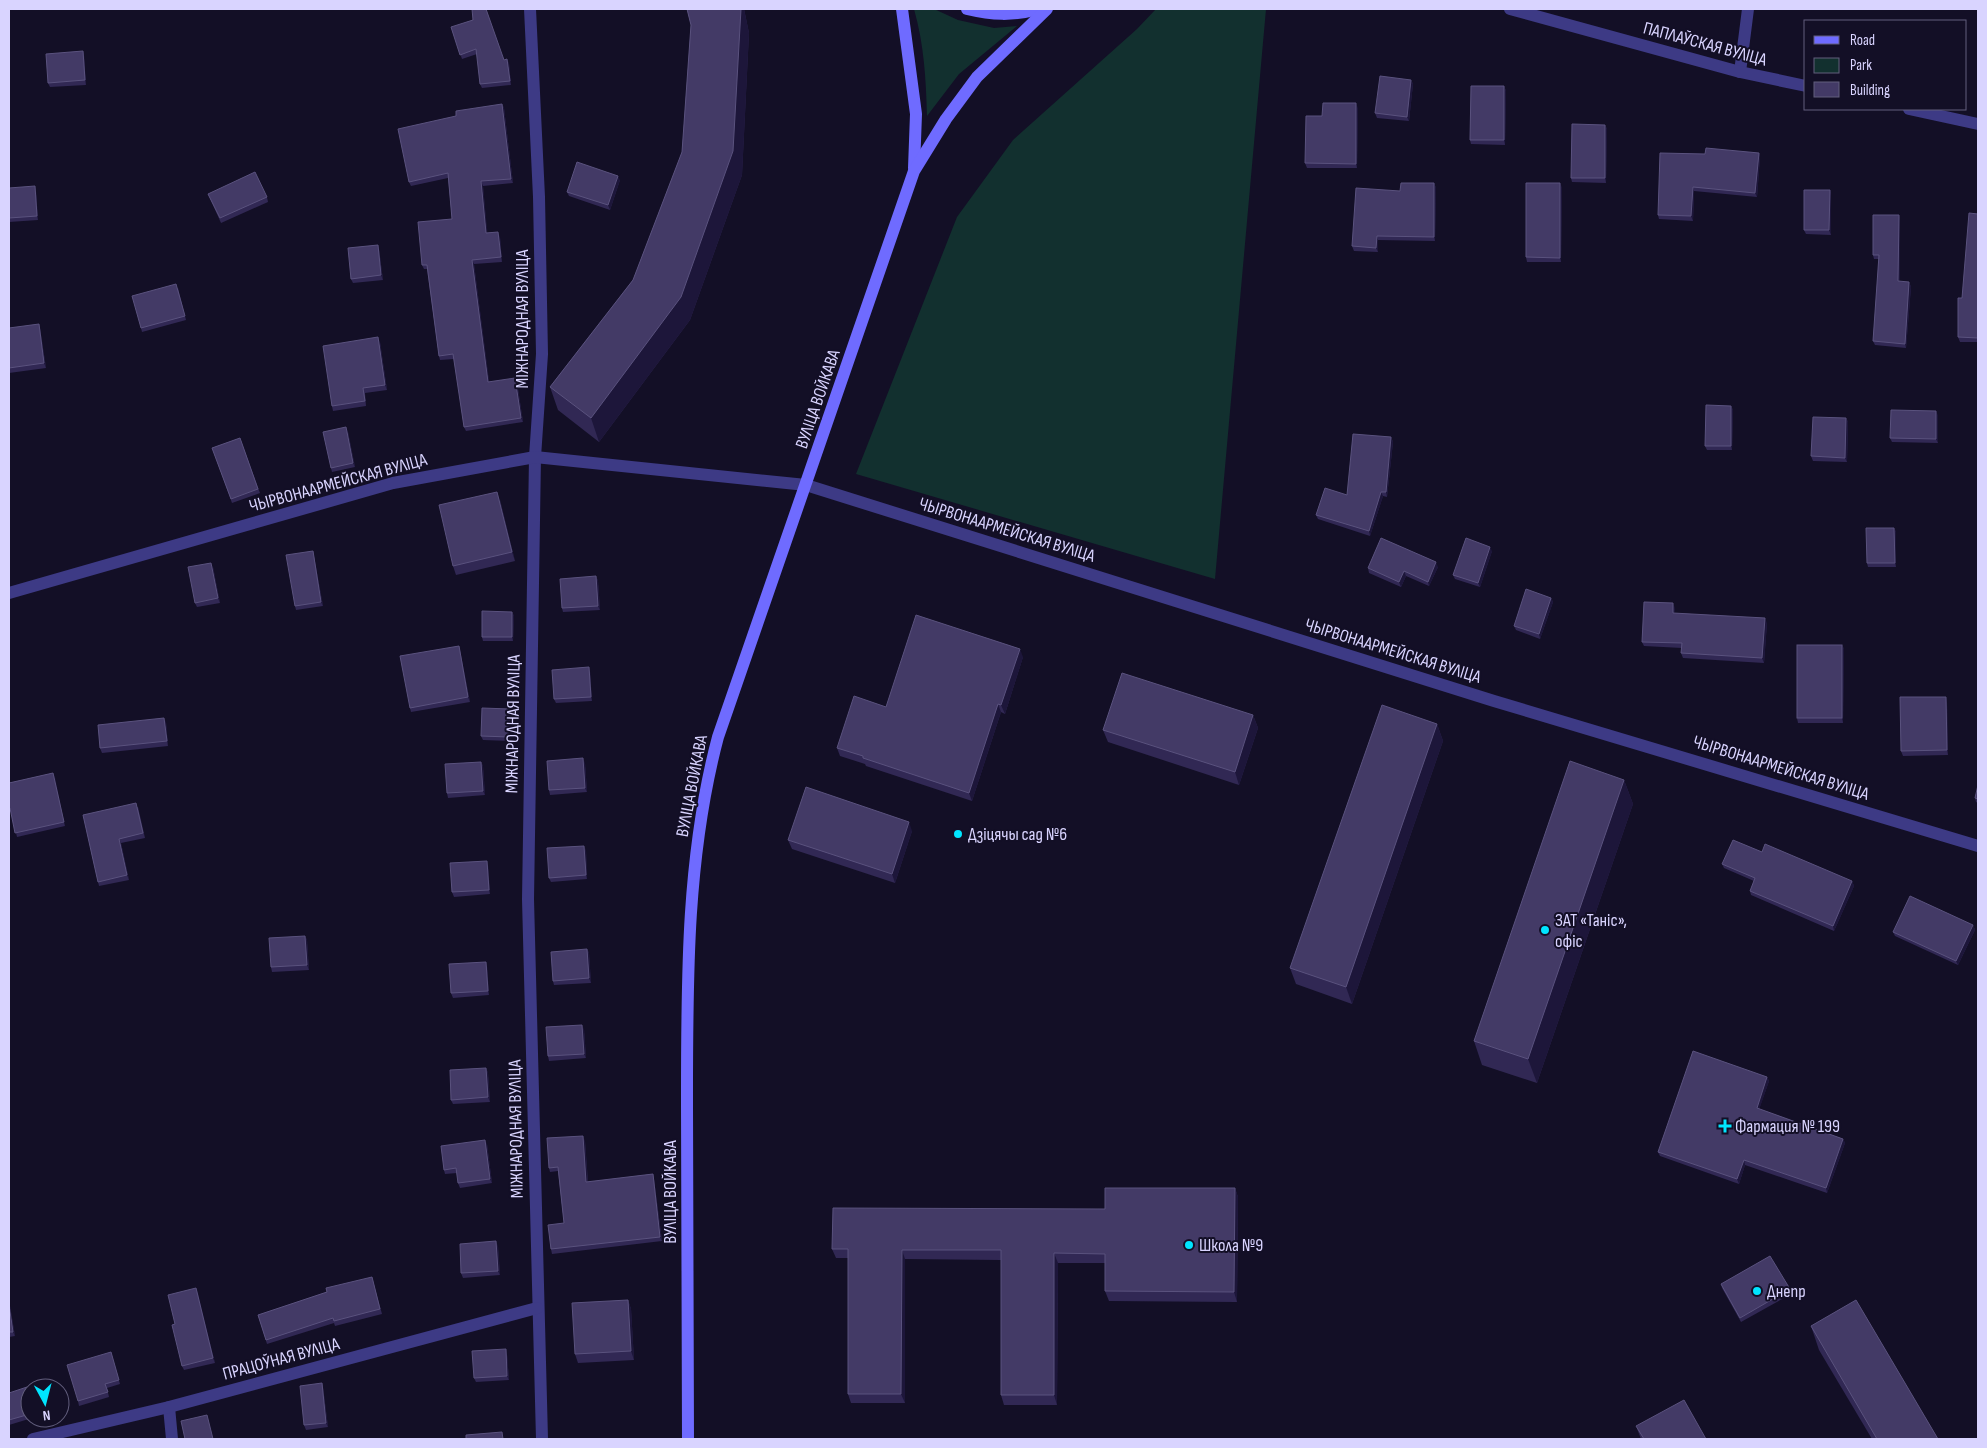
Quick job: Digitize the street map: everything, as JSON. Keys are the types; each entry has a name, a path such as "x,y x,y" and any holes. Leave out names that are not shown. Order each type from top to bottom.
{"main road":[{"name":"ВУЛІЦА ВОЙКАВА","path":"902,9 916,114 914,171"},
{"path":"967,9 990,14 1020,14 1038,9"},
{"name":"ВУЛІЦА ВОЙКАВА","path":"688,1439 687,997 692,886 704,801 718,737 914,171 946,119 977,77 1047,9"}],"street":[{"name":"МІЖНАРОДНАЯ ВУЛІЦА","path":"530,9 539,197 542,354 535,457 528,899 537,1308 542,1439"},
{"name":"ПАПЛАЎСКАЯ ВУЛІЦА","path":"1510,9 1740,72 1804,86"},
{"path":"1740,72 1748,9"},
{"path":"1914,110 1978,124"},
{"name":"ЧЫРВОНААРМЕЙСКАЯ ВУЛІЦА","path":"9,593 393,483 535,457 806,485 1494,701 1978,846"},
{"name":"ПРАЦОЎНАЯ ВУЛІЦА","path":"33,1439 169,1407 537,1308"},
{"path":"169,1407 172,1439"}],"green space":[{"path":"914,9 934,9 958,20 994,28 1017,26 959,74 927,116 924,62"},
{"path":"1156,9 1266,9 1215,579 856,474 957,217 1013,140 1137,29"}],"building":[{"path":"472,9 486,9 504,60 507,59 510,81 480,84 476,49 460,55 451,27 473,20"},
{"path":"687,9 741,9 733,151 681,297 591,418 550,387 633,280 682,152 691,25"},
{"path":"83,51 85,80 48,83 46,54"},
{"path":"1380,76 1411,80 1407,117 1375,113"},
{"path":"1471,86 1504,86 1504,140 1470,140"},
{"path":"1323,103 1356,103 1356,164 1305,163 1306,116 1322,116"},
{"path":"502,104 511,179 481,181 486,233 498,232 501,257 472,260 488,382 515,378 521,418 464,427 453,354 439,356 427,265 422,265 418,222 452,219 448,173 409,182 398,129 456,116 456,111"},
{"path":"1572,124 1605,125 1605,178 1571,178"},
{"path":"1706,148 1759,153 1755,193 1693,187 1691,216 1658,215 1660,153 1705,154"},
{"path":"577,162 618,176 608,205 567,192"},
{"path":"255,172 267,197 220,218 208,194"},
{"path":"1401,183 1434,183 1434,237 1377,236 1376,248 1352,246 1356,188 1400,191"},
{"path":"1526,183 1560,183 1560,258 1526,257"},
{"path":"35,186 37,216 9,218 9,188"},
{"path":"1804,190 1830,190 1829,230 1804,230"},
{"path":"1969,213 1978,214 1978,338 1958,337 1958,298 1962,298"},
{"path":"1873,215 1899,215 1898,281 1909,282 1905,344 1873,341 1879,255 1873,255"},
{"path":"378,245 381,275 351,279 348,248"},
{"path":"176,284 185,316 141,328 132,296"},
{"path":"39,324 44,363 9,368 9,328"},
{"path":"378,337 385,385 363,388 365,401 332,406 323,346"},
{"path":"1706,405 1731,406 1731,446 1705,446"},
{"path":"1891,410 1936,411 1936,439 1890,438"},
{"path":"1813,417 1846,418 1845,458 1811,456"},
{"path":"346,427 353,463 331,468 323,432"},
{"path":"1353,434 1391,437 1386,492 1381,492 1369,531 1316,515 1325,488 1347,495"},
{"path":"240,438 258,489 231,499 212,448"},
{"path":"497,492 512,552 453,566 439,505"},
{"path":"1866,528 1894,528 1895,563 1867,563"},
{"path":"1381,538 1436,562 1428,582 1404,571 1399,582 1368,568"},
{"path":"1466,538 1490,547 1478,583 1453,575"},
{"path":"313,551 321,602 295,606 286,555"},
{"path":"211,563 218,598 195,603 188,567"},
{"path":"596,576 598,606 562,608 560,579"},
{"path":"1526,589 1551,598 1539,634 1514,626"},
{"path":"1644,602 1673,603 1673,613 1765,618 1762,658 1681,653 1682,643 1642,642"},
{"path":"482,611 512,612 512,637 482,637"},
{"path":"916,615 1020,649 1001,705 998,704 969,793 837,748 854,696 886,707"},
{"path":"1797,645 1842,645 1842,718 1797,718"},
{"path":"459,646 468,697 410,708 400,656"},
{"path":"589,667 591,697 554,699 552,670"},
{"path":"1122,673 1253,715 1235,772 1103,730"},
{"path":"1900,697 1946,697 1947,750 1901,751"},
{"path":"1382,705 1437,724 1346,987 1290,968"},
{"path":"482,708 510,709 509,737 481,736"},
{"path":"164,718 167,741 100,748 98,725"},
{"path":"583,758 585,788 549,790 547,761"},
{"path":"1570,761 1624,780 1528,1059 1474,1041"},
{"path":"481,762 483,791 447,793 445,764"},
{"path":"53,773 64,822 15,833 9,808 9,783"},
{"path":"1978,785 1978,799 1975,798"},
{"path":"806,787 909,822 892,874 788,840"},
{"path":"136,803 143,833 119,839 127,875 98,882 83,815"},
{"path":"1733,840 1762,852 1765,844 1852,881 1833,926 1750,891 1755,878 1722,864"},
{"path":"584,846 586,875 549,878 547,848"},
{"path":"487,861 489,890 452,892 450,863"},
{"path":"1910,896 1973,925 1956,961 1893,932"},
{"path":"305,936 307,965 271,967 269,938"},
{"path":"587,949 589,978 553,981 551,952"},
{"path":"486,962 488,991 451,993 449,964"},
{"path":"582,1025 584,1054 548,1056 546,1027"},
{"name":"Фармация № 199","path":"1693,1051 1767,1077 1757,1108 1843,1139 1826,1188 1744,1160 1737,1179 1658,1152"},
{"path":"486,1068 488,1097 451,1100 450,1070"},
{"path":"583,1136 586,1182 653,1174 660,1237 551,1249 548,1225 564,1223 558,1167 549,1168 547,1138"},
{"path":"485,1140 490,1179 458,1183 456,1168 444,1170 441,1146"},
{"path":"1105,1188 1235,1188 1234,1292 1105,1291 1105,1254 1054,1253 1054,1395 1001,1395 1001,1250 902,1250 901,1394 848,1394 848,1249 832,1249 833,1208 1105,1209"},
{"path":"496,1241 498,1271 461,1273 460,1244"},
{"name":"Днепр","path":"1770,1256 1790,1289 1740,1318 1721,1284"},
{"path":"372,1277 380,1309 334,1321 333,1318 266,1340 258,1315 327,1292 326,1288"},
{"path":"196,1288 213,1358 182,1366 172,1325 175,1324 168,1295"},
{"path":"628,1300 631,1351 575,1354 572,1303"},
{"path":"1856,1300 1938,1439 1877,1439 1811,1326"},
{"path":"9,1305 13,1332 9,1332"},
{"path":"506,1349 507,1376 474,1378 472,1351"},
{"path":"111,1352 119,1380 105,1384 108,1392 78,1401 67,1365"},
{"path":"322,1383 326,1423 304,1425 300,1386"},
{"path":"20,1389 20,1417 9,1420 9,1393"},
{"path":"1684,1400 1706,1439 1644,1439 1636,1426"},
{"path":"207,1415 213,1439 185,1439 181,1421"},
{"path":"502,1432 503,1439 466,1439 466,1435"}],"place":[{"name":"Дзіцячы сад №6","path":"958,834"},
{"name":"ЗАТ «Таніс», офіс","path":"1545,930"},
{"name":"Фармация № 199","path":"1725,1126"},
{"name":"Школа №9","path":"1189,1245"},
{"name":"Днепр","path":"1757,1291"}]}
